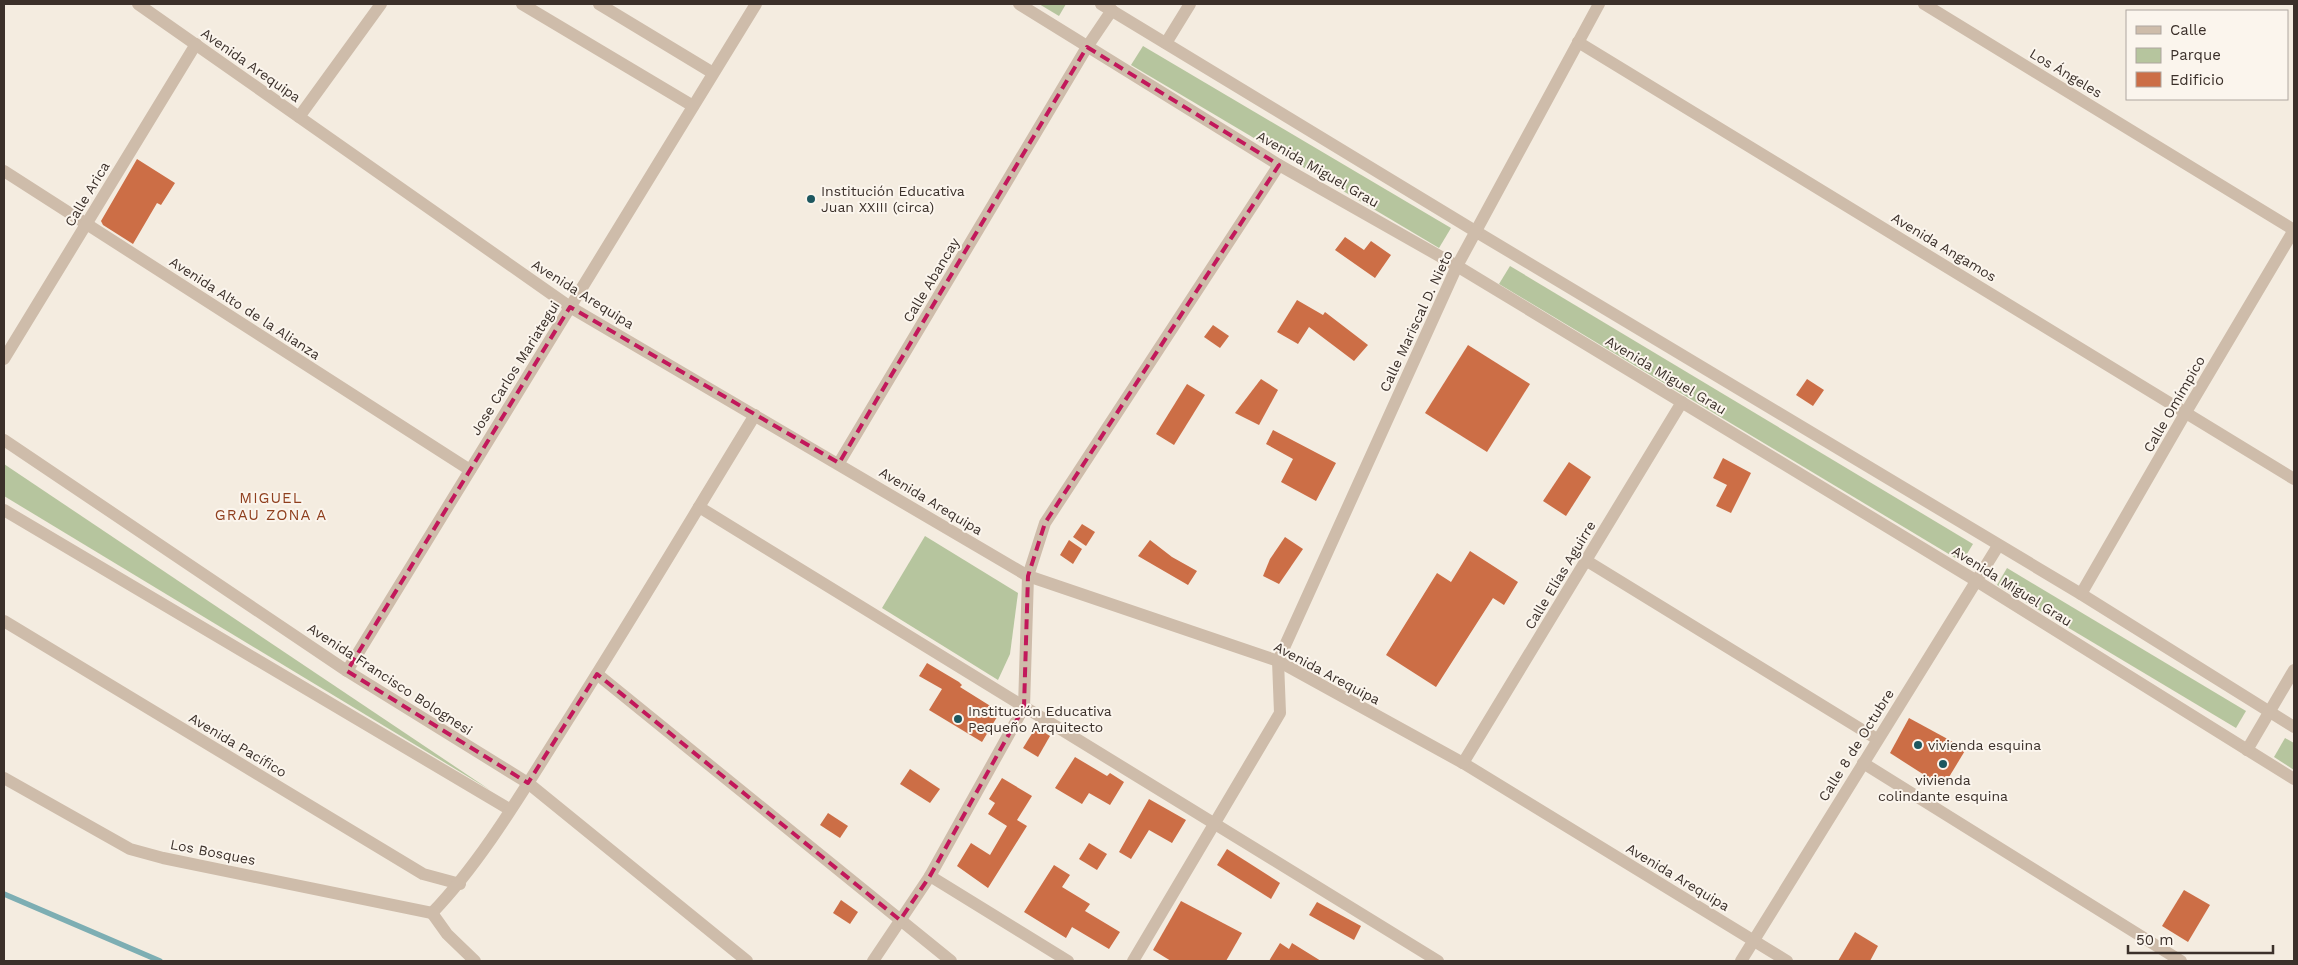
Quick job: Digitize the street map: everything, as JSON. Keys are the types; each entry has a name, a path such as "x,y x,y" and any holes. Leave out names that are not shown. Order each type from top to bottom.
{"street":[{"name":"Avenida Arequipa","path":"138,4 570,307 839,463 1028,576 1278,661 1463,764 1788,961"},
{"path":"298,117 381,4"},
{"path":"522,4 693,106"},
{"path":"599,4 713,73"},
{"name":"Jose Carlos Mariategui","path":"347,671 756,4"},
{"name":"Avenida Miguel Grau","path":"1019,4 1279,165 1457,266 1975,580 2294,779"},
{"path":"1166,43 1190,4"},
{"name":"Calle Mariscal D. Nieto","path":"1278,661 1457,266 1599,4"},
{"name":"Los Ángeles","path":"1924,4 2294,230"},
{"name":"Avenida Miguel Grau","path":"1106,7 1998,546 2081,594 2294,727"},
{"name":"Calle Abancay","path":"839,463 1087,47 1106,7"},
{"name":"Avenida Angamos","path":"1578,42 2294,479"},
{"name":"Calle Arica","path":"4,360 196,44"},
{"path":"873,961 930,876 1024,707 1028,576 1045,523 1279,165"},
{"name":"Avenida Alto de la Alianza","path":"4,171 470,470"},
{"name":"Calle Omímpico","path":"2081,594 2294,230"},
{"name":"Calle Elías Aguirre","path":"1463,764 1682,402"},
{"path":"475,961 447,934 432,913 460,884 528,783 597,674 755,415"},
{"name":"Avenida Francisco Bolognesi","path":"4,440 347,671 528,783 747,961"},
{"path":"699,507 1438,961"},
{"path":"4,510 509,809"},
{"name":"Calle 8 de Octubre","path":"1740,961 1975,580 1998,546"},
{"path":"1587,561 1877,739"},
{"name":"Avenida Pacífico","path":"4,621 423,874 460,884"},
{"path":"1133,961 1280,713 1278,661"},
{"path":"2247,750 2294,670"},
{"path":"597,674 951,961"},
{"path":"1863,763 2181,961"},
{"name":"Los Bosques","path":"4,778 130,849 163,858 432,913"},
{"path":"930,876 1068,961"}],"highlighted area":[{"path":"1087,47 1279,165 1045,523 1028,576 1024,707 930,876 900,920 597,674 528,783 347,671 570,307 839,463"}],"green space":[{"path":"1039,4 1066,4 1059,16"},
{"path":"1143,46 1451,228 1439,248 1131,65"},
{"path":"1510,266 1973,544 1962,562 1499,284"},
{"path":"4,464 490,790 4,496"},
{"path":"925,536 1018,593 1010,654 998,680 882,608"},
{"path":"2007,568 2246,711 2236,728 1997,585"},
{"path":"2285,738 2294,743 2294,770 2274,757"}],"building":[{"path":"137,159 175,183 161,205 157,203 133,244 103,225 101,221"},
{"path":"1345,237 1364,250 1371,241 1391,255 1375,278 1335,250"},
{"path":"1297,300 1323,315 1325,312 1368,345 1354,361 1309,327 1298,344 1277,332"},
{"path":"1213,325 1229,336 1220,348 1204,337"},
{"path":"1468,345 1530,384 1487,452 1425,413"},
{"path":"1261,379 1278,390 1259,425 1235,413"},
{"path":"1807,379 1824,390 1813,406 1796,395"},
{"path":"1187,384 1205,395 1174,445 1156,434"},
{"path":"1273,430 1336,463 1316,501 1281,482 1293,459 1266,444"},
{"path":"1723,458 1751,473 1731,513 1716,506 1727,485 1713,478"},
{"path":"1569,462 1591,477 1566,516 1543,501"},
{"path":"1082,524 1095,532 1086,546 1073,537"},
{"path":"1285,537 1303,549 1279,584 1263,576 1270,559"},
{"path":"1069,540 1082,549 1073,564 1060,555"},
{"path":"1150,540 1172,557 1197,571 1188,585 1138,556"},
{"path":"1470,551 1518,582 1504,605 1493,598 1436,687 1386,655 1437,573 1451,582"},
{"path":"927,663 959,682 962,685 960,687 1000,712 982,742 929,710 942,689 919,676"},
{"name":"vivienda esquina","path":"1909,718 1966,749 1943,787 1890,753"},
{"path":"1036,727 1050,736 1038,757 1023,748"},
{"path":"1075,757 1107,776 1110,773 1124,782 1110,805 1089,793 1082,804 1055,788"},
{"path":"910,769 940,789 930,803 900,784"},
{"path":"1002,778 1032,796 1017,820 1027,826 988,888 957,866 971,843 990,855 1007,826 988,814 995,803 989,799"},
{"path":"1149,799 1186,820 1172,843 1149,830 1131,859 1119,852"},
{"path":"828,813 848,826 840,838 820,825"},
{"path":"1089,843 1107,854 1097,870 1079,859"},
{"path":"1227,849 1280,883 1271,899 1217,865"},
{"path":"1054,865 1070,875 1062,887 1090,904 1085,911 1120,932 1109,949 1072,927 1066,938 1024,912"},
{"path":"2184,890 2210,905 2188,942 2162,926"},
{"path":"841,900 858,912 850,924 833,913"},
{"path":"1181,901 1242,933 1226,961 1171,961 1153,950"},
{"path":"1317,902 1361,926 1354,940 1309,915"},
{"path":"1855,932 1878,946 1870,961 1838,961"},
{"path":"1280,943 1289,949 1292,943 1321,961 1269,961"}],"waterway":[{"path":"4,894 160,961"}],"place":[{"name":"Institución Educativa Juan XXIII (circa)","path":"811,199"},
{"name":"Institución Educativa Pequeño Arquitecto","path":"958,719"},
{"name":"vivienda esquina","path":"1918,745"},
{"name":"vivienda colindante esquina","path":"1943,764"}],"district":[{"name":"MIGUEL GRAU ZONA A","path":"271,506"}]}
